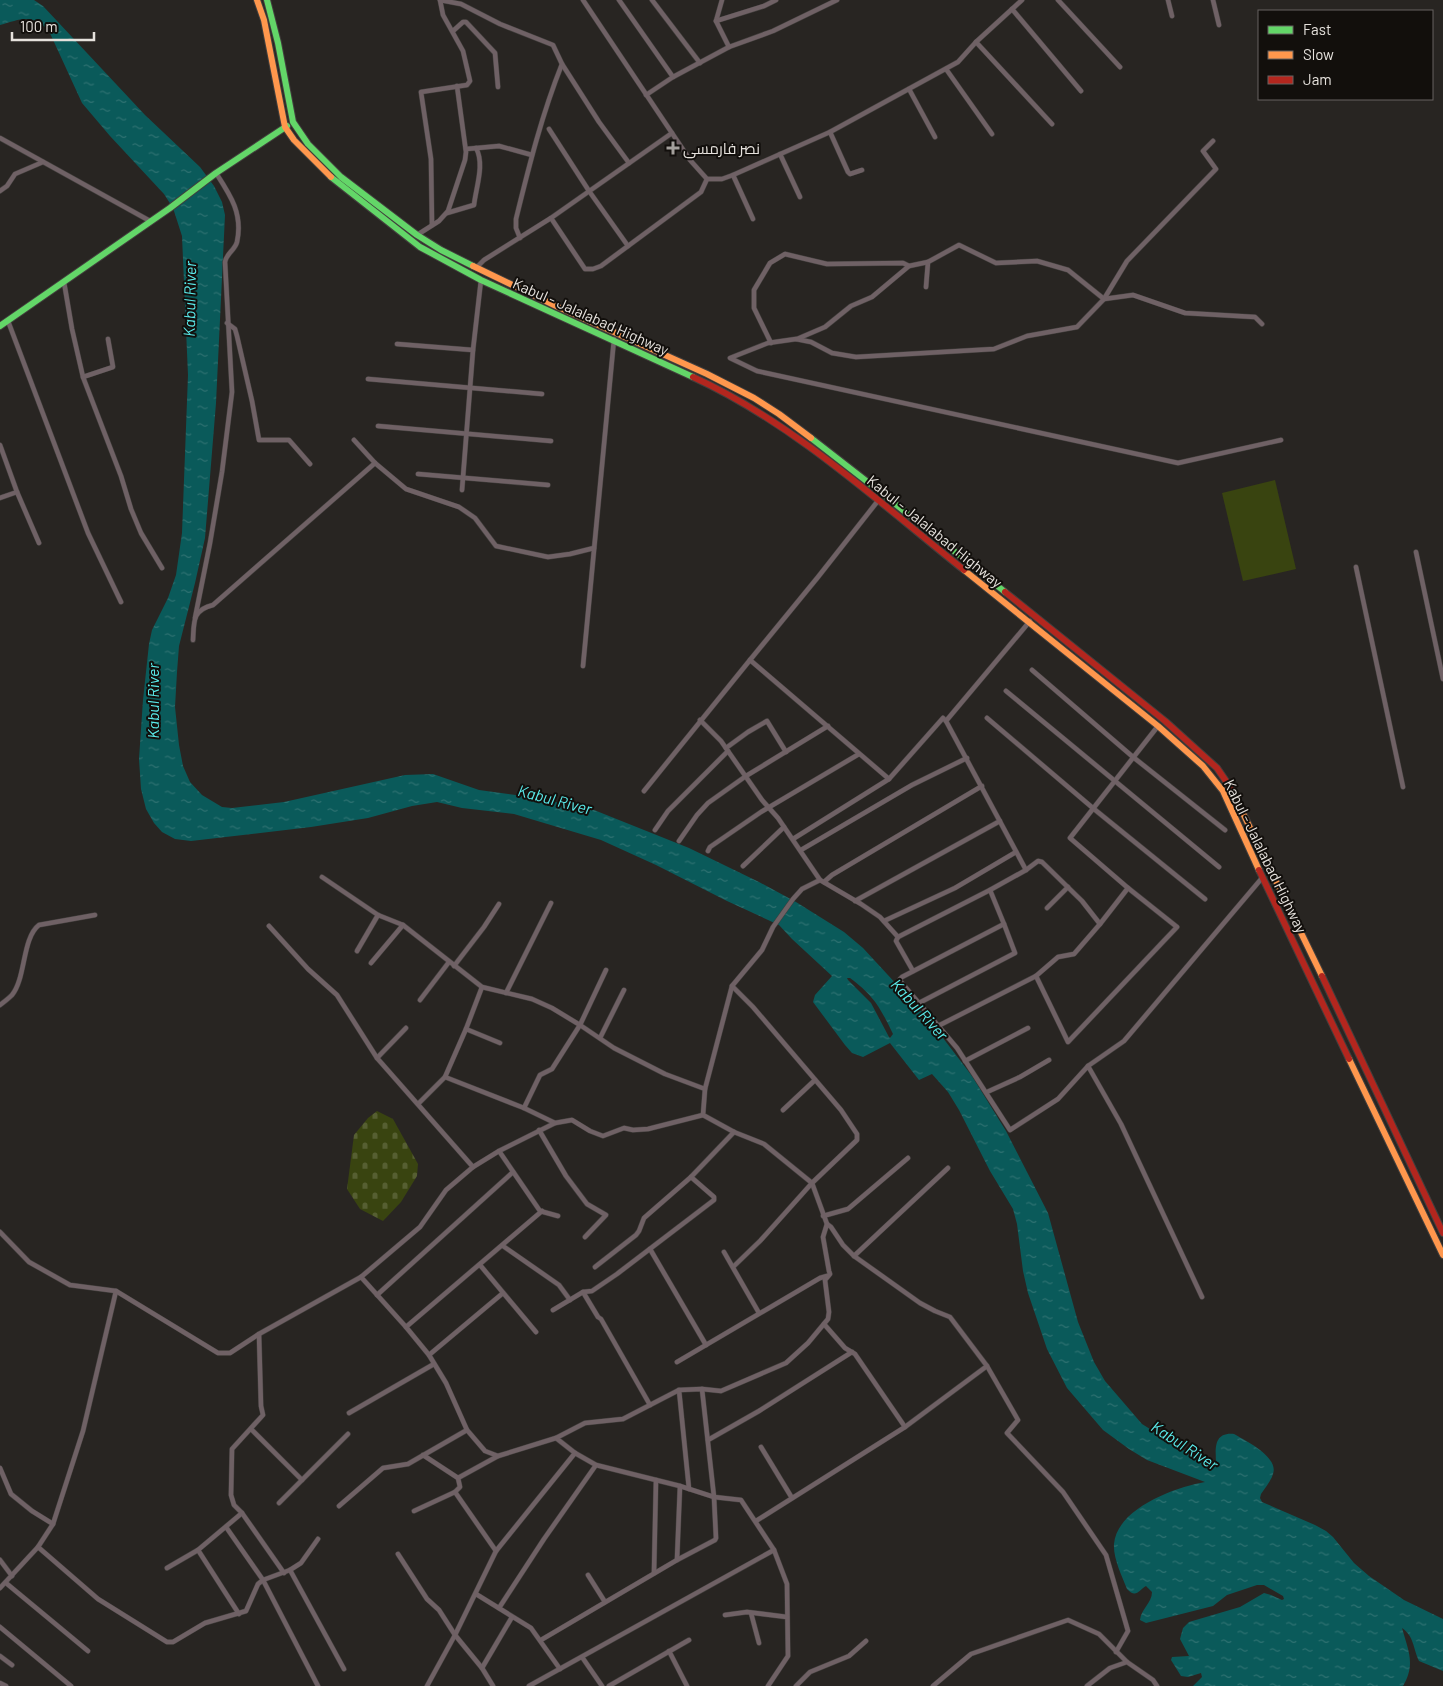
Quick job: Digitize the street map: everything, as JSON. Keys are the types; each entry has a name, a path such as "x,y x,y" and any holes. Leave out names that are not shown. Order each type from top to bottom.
{"main road":[{"name":"Kabul - Jalalabad Highway","path":"257,0 264,20 286,127 294,140 324,172 420,247 481,280 707,374 754,398 779,414 882,494 1165,721 1217,768 1230,786 1278,883 1443,1233"},
{"name":"Kabul - Jalalabad Highway","path":"268,0 278,43 292,122 308,144 341,177 417,235 476,268 713,386 782,427 1029,622 1158,726 1203,766 1223,791 1262,878 1348,1054 1387,1139 1441,1246 1443,1255"},
{"path":"0,326 170,208 216,173 292,122"},
{"path":"1348,1054 1356,1049"}],"street":[{"path":"432,225 431,159 421,92 467,85 470,82 463,50 443,15 440,0 462,4 500,24 553,45 562,64 599,122 629,164"},
{"path":"583,0 690,160 708,179 722,179 830,132 946,69 958,62 976,42 1022,0"},
{"path":"619,0 673,77"},
{"path":"652,0 700,63"},
{"path":"722,0 716,22 729,47"},
{"path":"762,0 764,6"},
{"path":"716,22 764,6 776,0"},
{"path":"646,95 673,77 729,47 773,31 837,0"},
{"path":"1058,0 1120,67"},
{"path":"1168,0 1172,16"},
{"path":"1213,0 1219,26"},
{"path":"1012,9 1081,91"},
{"path":"453,32 462,23 466,22 494,50 498,87"},
{"path":"976,42 1052,124"},
{"path":"520,238 516,228 516,219 532,156 562,64"},
{"path":"946,69 992,134"},
{"path":"447,213 463,168 466,149 457,86"},
{"path":"909,89 935,137"},
{"path":"549,129 589,191 628,246"},
{"path":"830,132 849,173 862,170"},
{"path":"476,268 484,260 550,218 672,133"},
{"path":"0,138 150,221"},
{"path":"796,339 811,342 832,353 856,357 994,349 1027,336 1077,327 1104,299 1127,262 1216,169 1203,151 1212,141"},
{"path":"466,149 499,146 532,156"},
{"path":"417,235 447,213 474,205 479,172 479,153 476,148"},
{"path":"780,154 800,197"},
{"path":"0,191 7,186 15,174 43,162"},
{"path":"193,640 195,618 210,543 232,392 225,262 237,243 238,216 236,206 216,173"},
{"path":"733,174 753,219"},
{"path":"550,218 588,270 596,269 701,192 708,179"},
{"path":"1262,324 1255,316 1185,314 1133,294 1104,299 1068,270 1037,261 996,263 959,245 928,262 909,266 872,296 852,306 825,327 796,339 771,343 730,358 756,371 1178,463 1281,440"},
{"path":"771,343 754,308 754,290 770,263 785,254 827,264 903,263 909,266"},
{"path":"926,287 928,262"},
{"path":"462,490 473,350 481,280"},
{"path":"64,282 83,377 121,476 131,509 141,533 162,568"},
{"path":"8,321 88,533 121,602"},
{"path":"227,323 234,329 237,336 259,440 289,440 310,464"},
{"path":"583,666 615,337"},
{"path":"83,377 113,367 108,339"},
{"path":"396,344 473,350"},
{"path":"368,379 542,394"},
{"path":"378,426 467,432 551,441"},
{"path":"354,440 375,463 406,489 459,507 475,518 496,546 548,557 594,548"},
{"path":"0,445 17,492 39,543"},
{"path":"195,618 202,610 213,606 375,463"},
{"path":"418,474 548,485"},
{"path":"0,498 17,492"},
{"path":"644,791 877,502"},
{"path":"1416,552 1443,679"},
{"path":"1356,567 1403,787"},
{"path":"946,721 1033,616"},
{"path":"750,660 889,779"},
{"path":"1032,670 1133,757 1225,830"},
{"path":"1006,691 1219,867"},
{"path":"793,839 889,779 944,718 1026,870"},
{"path":"986,718 1205,899"},
{"path":"700,720 727,750 822,881 855,900 884,921 898,937"},
{"path":"655,830 668,811 727,750 748,732 767,721 786,752"},
{"path":"679,841 708,803 746,776 828,726"},
{"path":"1036,976 1068,1042 1177,927 1070,838 1158,726"},
{"path":"708,851 710,847 769,808 859,754"},
{"path":"801,850 912,785 967,758"},
{"path":"703,1115 705,1089 732,986 762,950 773,927 793,898 802,889 822,881 982,786"},
{"path":"855,900 1000,821"},
{"path":"743,866 784,827"},
{"path":"884,921 955,888 1016,852"},
{"path":"913,972 896,941 898,937 990,890 1026,870 1036,862 1042,862 1068,887 1100,924"},
{"path":"322,876 378,915 403,925 482,988 539,1002 580,1025 614,1048 665,1074 705,1089"},
{"path":"1004,924 900,979 965,1060 1010,1130 1058,1099 1088,1066 1124,1041 1262,878"},
{"path":"1047,908 1068,887"},
{"path":"938,1026 1036,976 1058,957 1074,954 1128,888"},
{"path":"920,1003 1015,953 990,890"},
{"path":"506,994 551,903"},
{"path":"454,966 499,904"},
{"path":"0,1005 12,995 19,982 23,962 34,929 39,925 94,915"},
{"path":"357,951 378,915"},
{"path":"371,963 403,925"},
{"path":"269,926 308,969 338,995 377,1058 473,1167"},
{"path":"420,1000 449,962"},
{"path":"524,1108 540,1075 552,1069 580,1025 606,970"},
{"path":"732,986 753,1007 841,1110 857,1134 857,1140 812,1183 760,1241 733,1267"},
{"path":"418,1104 445,1077 482,988"},
{"path":"600,1038 624,990"},
{"path":"377,1058 406,1028"},
{"path":"965,1060 1028,1028"},
{"path":"466,1029 500,1043"},
{"path":"986,1092 1020,1077 1049,1060"},
{"path":"1088,1066 1121,1124 1202,1297"},
{"path":"445,1077 524,1108 555,1123"},
{"path":"783,1110 815,1080"},
{"path":"0,1232 29,1262 70,1285 116,1291 218,1353 230,1353 259,1334 362,1277 420,1227 446,1190 473,1167 539,1130 555,1123 572,1120 590,1131 603,1136 624,1128 634,1130 648,1129 703,1115 734,1132 764,1144 812,1183 827,1224 854,1256 920,1303 950,1317 987,1366 1018,1420 1008,1434 1063,1492 1106,1555 1128,1631 1116,1652"},
{"path":"539,1130 566,1176 587,1204 606,1215 585,1237"},
{"path":"595,1267 636,1235 644,1218 690,1177 734,1132"},
{"path":"499,1151 540,1210 558,1216"},
{"path":"823,1216 848,1209 908,1158"},
{"path":"854,1256 948,1168"},
{"path":"377,1295 513,1172"},
{"path":"553,1310 583,1292 592,1291 714,1200 714,1197 690,1177"},
{"path":"406,1327 542,1212"},
{"path":"458,1478 498,1456 556,1438 585,1423 623,1419 679,1390 702,1389 721,1391 786,1363 808,1343 828,1319 829,1312 825,1280 830,1271 822,1237 827,1224"},
{"path":"503,1246 558,1285 570,1300"},
{"path":"650,1249 706,1345"},
{"path":"724,1252 759,1313"},
{"path":"480,1265 536,1332"},
{"path":"677,1362 820,1278 828,1276"},
{"path":"362,1277 429,1355 446,1383 466,1430 485,1451 498,1456"},
{"path":"0,1588 38,1547 53,1524 83,1431 116,1291"},
{"path":"583,1292 650,1405"},
{"path":"429,1355 503,1293"},
{"path":"824,1324 845,1348 852,1352 905,1428"},
{"path":"259,1334 261,1406 263,1414 234,1446 231,1453 230,1495 234,1505 242,1513 284,1573"},
{"path":"708,1440 852,1352"},
{"path":"349,1413 434,1364"},
{"path":"756,1521 905,1428 987,1366"},
{"path":"541,1640 654,1573 715,1540 714,1497 702,1389"},
{"path":"679,1390 689,1489"},
{"path":"251,1429 302,1480"},
{"path":"339,1506 383,1468 408,1464 466,1430"},
{"path":"278,1503 348,1434"},
{"path":"556,1438 575,1453 596,1465 680,1486 714,1497 741,1500 774,1550 787,1584 788,1656 768,1686"},
{"path":"761,1447 792,1498"},
{"path":"426,1686 455,1635 496,1551 575,1453"},
{"path":"414,1511 456,1492 460,1487 458,1478 423,1455"},
{"path":"498,1608 596,1465"},
{"path":"0,1468 11,1494 32,1511 53,1524"},
{"path":"654,1573 656,1480"},
{"path":"677,1560 680,1486"},
{"path":"456,1492 496,1551"},
{"path":"167,1568 198,1550 242,1513"},
{"path":"226,1527 263,1580 318,1686"},
{"path":"38,1547 98,1599 167,1642 172,1642 205,1623 246,1611 258,1584 263,1580 290,1570 301,1562 318,1539"},
{"path":"198,1550 239,1614"},
{"path":"528,1686 774,1550"},
{"path":"398,1554 427,1599 439,1610 493,1686"},
{"path":"0,1560 12,1576"},
{"path":"290,1570 344,1669"},
{"path":"588,1575 605,1602"},
{"path":"6,1583 88,1651"},
{"path":"476,1594 531,1628 560,1669"},
{"path":"725,1616 747,1612 788,1616"},
{"path":"751,1613 759,1643"},
{"path":"482,1668 512,1616"},
{"path":"933,1686 971,1654 1068,1620 1100,1634 1116,1652 1153,1680 1157,1686"},
{"path":"0,1627 71,1686"},
{"path":"609,1686 689,1640"},
{"path":"796,1686 810,1672 849,1656 866,1641"},
{"path":"669,1651 687,1686"},
{"path":"0,1656 12,1665"},
{"path":"582,1657 602,1686"},
{"path":"1087,1686 1110,1668 1127,1662"},
{"path":"0,1683 6,1686"}],"green space":[{"path":"1275,480 1296,569 1243,581 1222,493"},
{"path":"377,1111 393,1119 418,1164 417,1176 401,1202 383,1221 360,1209 347,1189 354,1135 368,1118"}],"water":[{"name":"Kabul River","path":"0,0 34,0 43,6 145,115 200,167 214,186 222,202 225,215 216,403 205,538 179,646 175,707 183,766 190,782 202,795 222,807 232,808 284,802 405,775 433,774 479,790 531,797 594,810 689,848 759,882 796,902 844,932 863,948 923,1013 972,1076 1006,1131 1048,1213 1078,1322 1094,1362 1105,1381 1142,1424 1209,1466 1216,1465 1217,1444 1222,1436 1227,1434 1234,1434 1260,1450 1274,1468 1271,1479 1261,1494 1262,1502 1326,1531 1354,1563 1369,1576 1404,1600 1443,1619 1443,1671 1419,1661 1409,1635 1402,1628 1410,1657 1409,1671 1403,1686 1193,1686 1202,1677 1201,1673 1188,1677 1181,1676 1171,1660 1172,1657 1189,1656 1180,1639 1183,1628 1189,1622 1240,1607 1264,1593 1282,1600 1284,1599 1283,1596 1264,1585 1257,1585 1227,1595 1213,1606 1146,1623 1140,1620 1152,1596 1152,1592 1146,1586 1135,1594 1127,1589 1115,1555 1114,1544 1118,1531 1125,1520 1150,1501 1164,1494 1205,1482 1147,1460 1129,1449 1103,1430 1067,1388 1047,1349 1028,1293 1013,1209 990,1171 948,1092 932,1074 919,1080 890,1043 863,1057 852,1053 813,1002 815,995 832,976 779,925 601,840 514,814 462,808 437,802 412,806 368,818 311,827 191,841 175,839 162,832 154,823 146,809 141,789 139,759 149,644 152,630 168,598 176,575 182,533 188,375 182,236 173,208 164,194 82,103 49,31 43,25 26,19 0,25","holes":["847,978 850,978 871,997 880,1009 893,1034 890,1038 871,1003"]}],"traffic: fast":[{"path":"267,0 278,43 293,122 308,144 341,177 417,235 473,266"},
{"path":"0,326 170,208 216,173 287,126"},
{"path":"331,177 420,247 481,280 693,377"},
{"path":"811,438 1005,592"}],"traffic: slow":[{"path":"257,0 264,20 285,127 294,140 331,177"},
{"path":"473,266 707,374 754,398 811,438"},
{"path":"964,570 1158,726 1203,766 1223,791 1259,870"},
{"path":"1238,803 1322,976"},
{"path":"1349,1059 1443,1255"}],"traffic: jam":[{"path":"693,377 730,395 800,440 867,491 964,570"},
{"path":"1005,592 1165,721 1217,768 1238,803"},
{"path":"1259,870 1349,1059"},
{"path":"1322,976 1443,1233"}],"place":[{"name":"نصر فارمسی","path":"673,148"}]}
